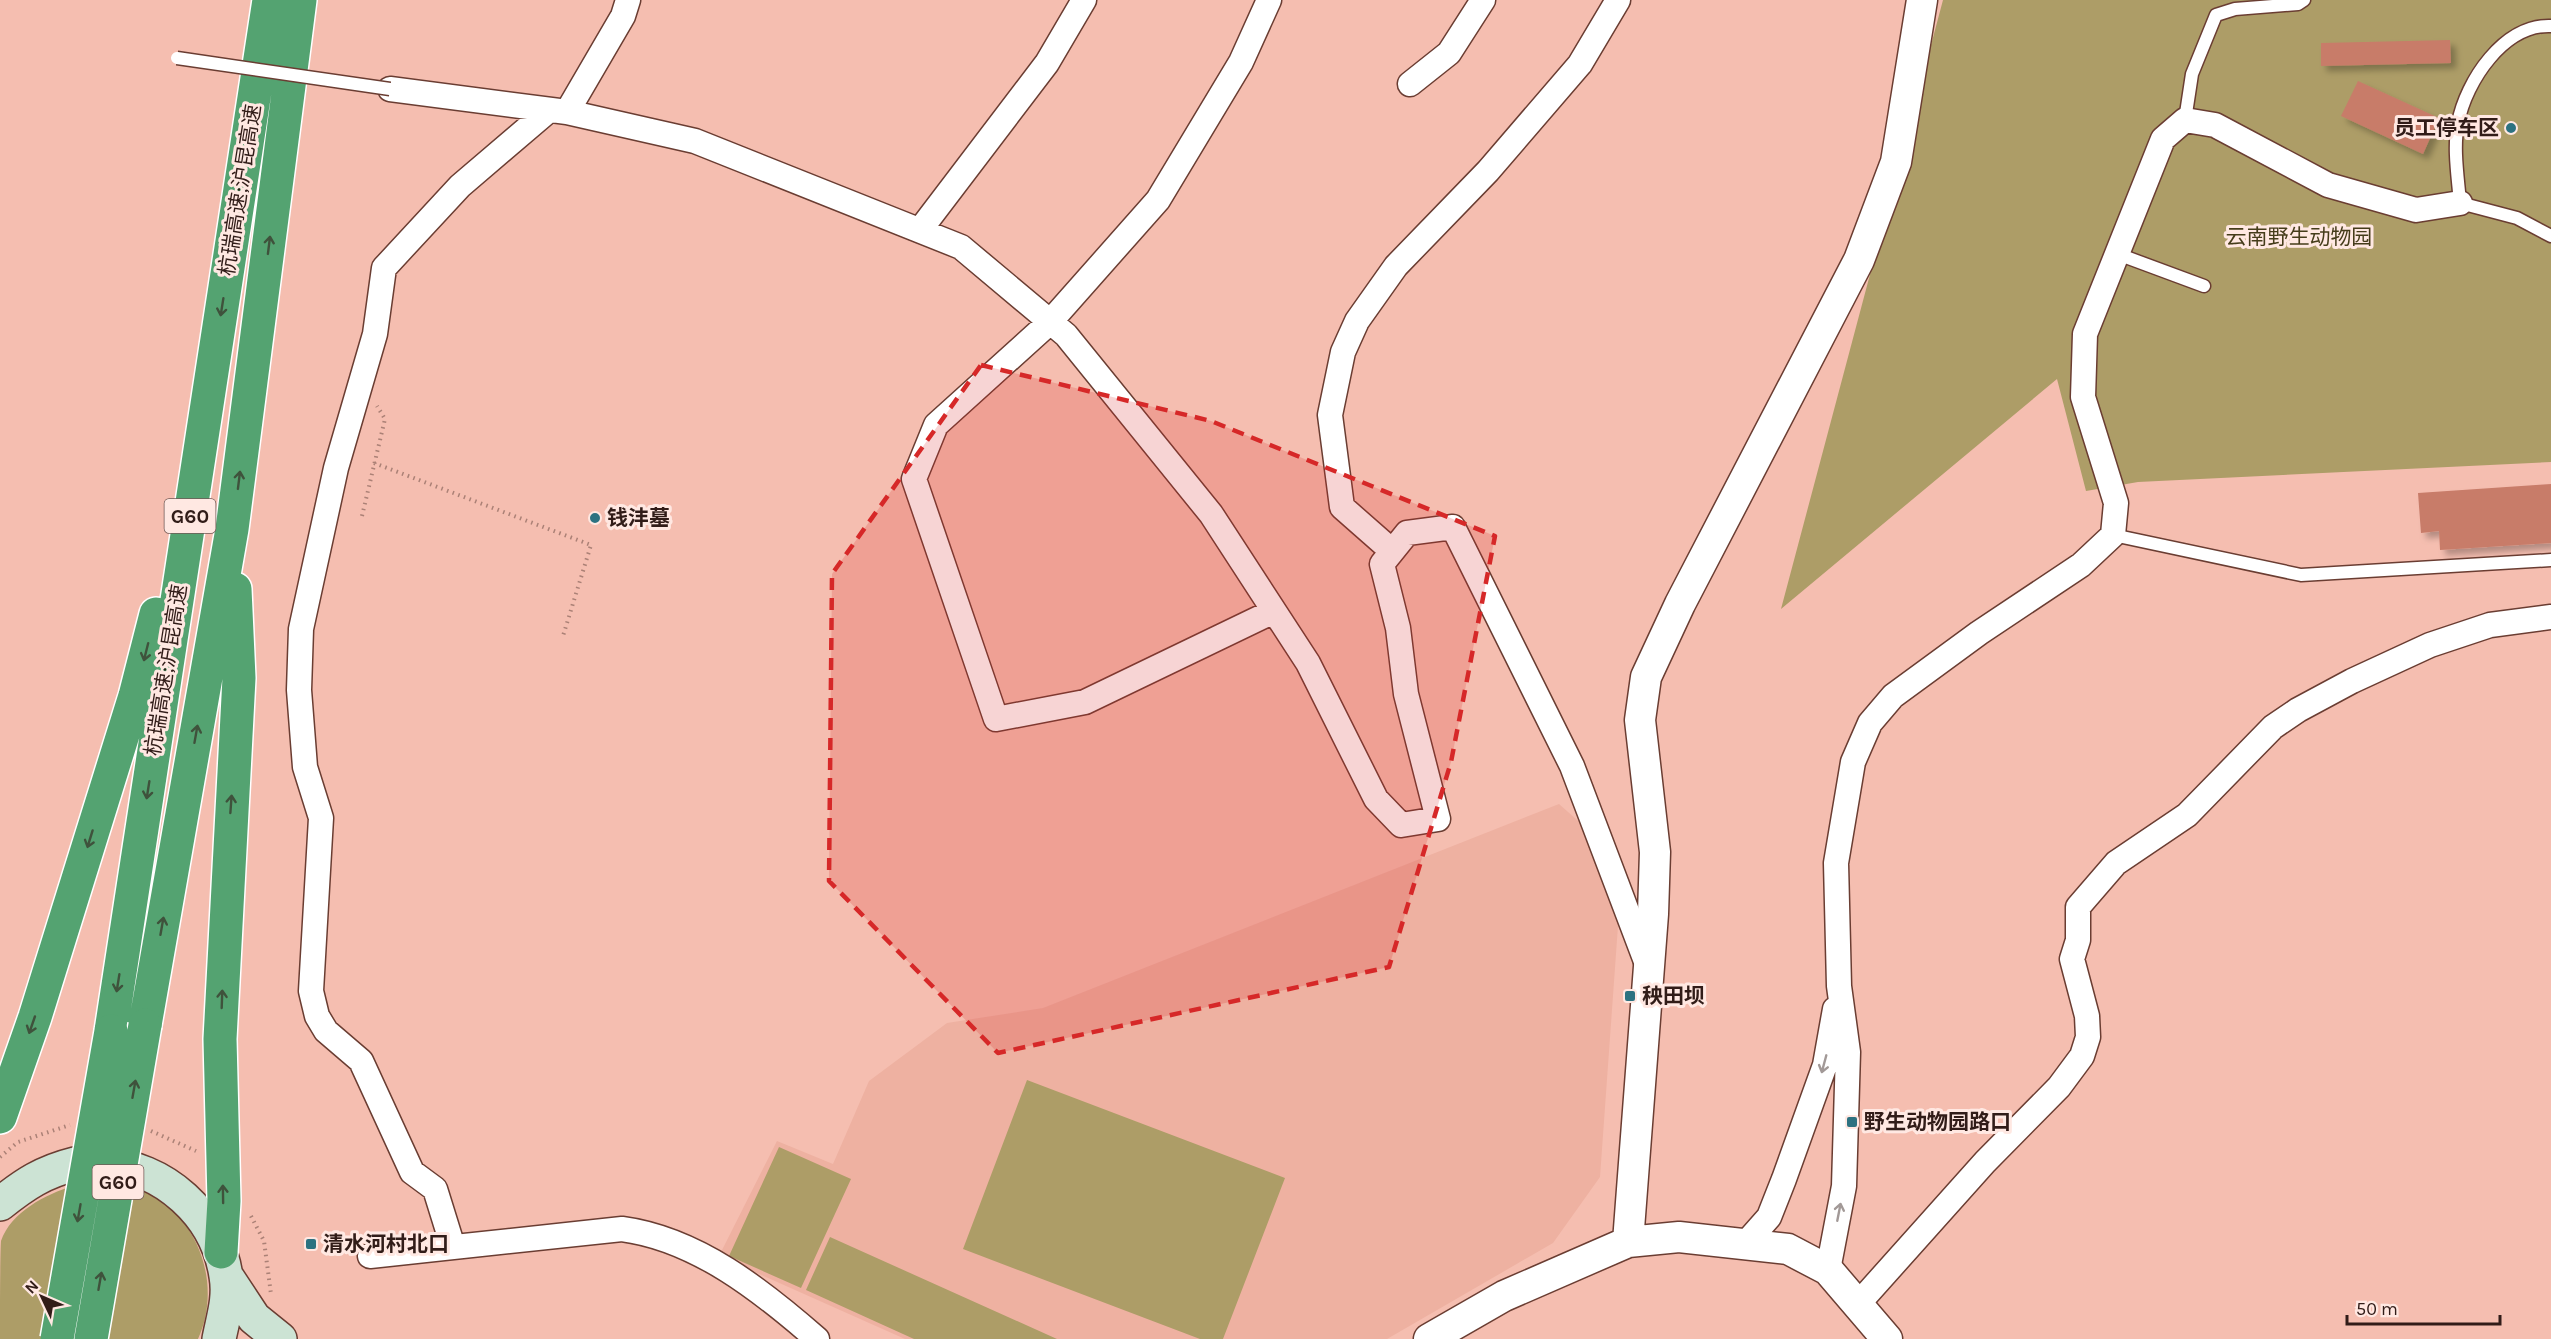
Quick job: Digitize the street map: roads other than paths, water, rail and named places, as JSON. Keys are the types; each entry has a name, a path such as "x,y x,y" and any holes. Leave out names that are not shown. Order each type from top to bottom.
{"highway":[{"name":"杭瑞高速;沪昆高速","path":"57,1339 111,1031 269,0"},
{"name":"杭瑞高速;沪昆高速","path":"90,1339 232,529 300,0"},
{"path":"0,1117 35,1017 135,696 203,433"},
{"path":"224,1265 220,1039 239,678 232,529"}],"main road":[{"path":"0,1191 78,1163 123,1165 166,1182 200,1212 224,1265 254,1318 280,1339"},
{"path":"0,1204 34,1178"},
{"path":"219,1339 228,1298 224,1265"}],"street":[{"path":"453,1247 435,1190 412,1172 361,1061 326,1031 317,1016 311,991 321,818 305,767 298,690 301,628 336,468 375,334 384,268 460,186 558,111 623,16 628,0"},
{"path":"920,230 1047,63 1084,0"},
{"path":"1269,0 1241,62 1158,200 1050,322 936,426 914,478 996,719 1085,702 1274,611"},
{"path":"1410,84 1449,53 1483,0"},
{"path":"1392,551 1342,507 1330,415 1343,351 1357,321 1396,266 1488,171 1580,64 1618,0"},
{"path":"1628,1242 1647,966 1653,914 1655,852 1640,720 1646,677 1680,604 1859,260 1896,162 1922,0"},
{"path":"390,88 558,111 695,141 962,247 1066,335 1210,514 1308,663 1376,799 1401,825 1438,819 1406,694 1398,628 1382,564 1407,533 1453,527 1572,766 1647,966"},
{"path":"1828,1270 1844,1186 1848,1052 1839,986 1836,863 1853,762 1870,723 1893,696 1979,633 2081,565 2112,536 2116,503 2083,396 2085,334 2115,253 2163,139 2185,120 2215,125 2328,185 2416,210 2460,203"},
{"path":"1858,1304 1985,1162 2065,1080 2082,1056 2088,1037 2087,1016 2072,959 2078,940 2078,908 2116,863 2187,815 2273,727 2298,710 2352,681 2430,645 2490,625 2551,616"},
{"path":"1746,1243 1769,1217 1825,1065 1839,986"},
{"path":"370,1256 622,1229 651,1233 694,1251 772,1300 817,1339"},
{"path":"1428,1339 1504,1296 1628,1242 1679,1237 1788,1249 1828,1270 1887,1339"}],"lane":[{"path":"2185,120 2192,74 2216,15 2235,9 2298,4 2304,0"},
{"path":"2551,26 2529,27 2498,50 2477,78 2458,122 2456,142 2460,203 2517,218 2551,236"},
{"path":"177,58 390,88"},
{"path":"2115,253 2204,286"},
{"path":"2112,536 2301,575 2551,560"}],"place":[{"name":"员工停车区","path":"2511,128"},
{"name":"钱沣墓","path":"595,518"},
{"name":"秧田坝","path":"1630,996"},
{"name":"野生动物园路口","path":"1852,1122"},
{"name":"清水河村北口","path":"311,1244"}],"park label":[{"name":"云南野生动物园","path":"2299,237"}]}
